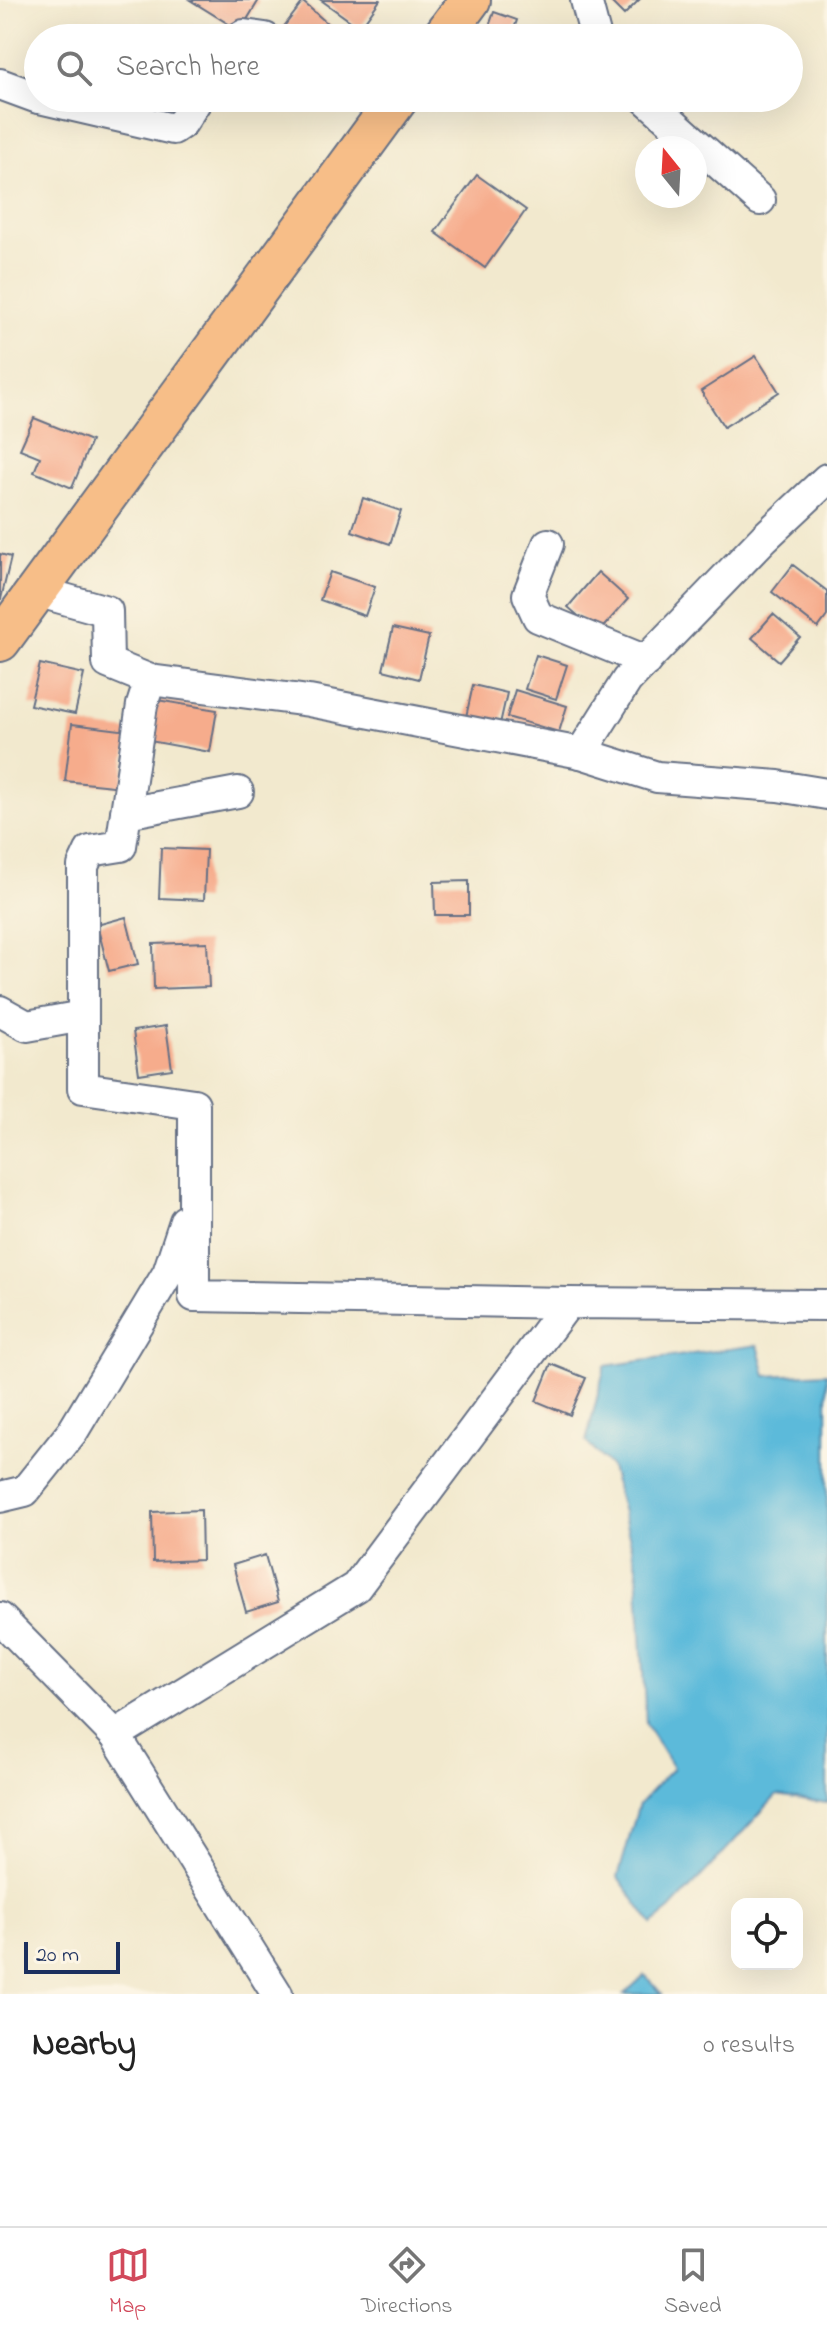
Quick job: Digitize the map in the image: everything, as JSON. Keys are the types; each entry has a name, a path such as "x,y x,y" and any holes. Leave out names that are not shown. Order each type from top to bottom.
{"main road":[{"path":"452,24 470,0"},
{"path":"2,636 379,112"}],"street":[{"path":"586,0 592,24"},
{"path":"0,84 24,93"},
{"path":"99,112 173,129 182,123 189,112"},
{"path":"661,112 760,200"},
{"path":"581,753 627,680 764,538 827,479"},
{"path":"548,544 528,595 538,617 646,661"},
{"path":"36,591 107,611 108,663 150,680 395,716 581,753 657,777 778,786 827,794"},
{"path":"150,680 142,705 121,846 90,851 83,866 83,1088 194,1104 194,1296 827,1305"},
{"path":"126,813 238,792"},
{"path":"0,1011 27,1026 83,1016"},
{"path":"0,1497 25,1491 73,1431 168,1273 194,1196"},
{"path":"115,1735 356,1587 568,1303"},
{"path":"0,1618 115,1735 277,1994"}],"water":[{"path":"758,1345 766,1376 827,1373 827,1803 777,1795 670,1910 652,1924 618,1877 639,1804 673,1768 646,1724 637,1566 611,1467 586,1442 605,1366"},
{"path":"645,1975 662,1994 624,1994"}],"building":[{"path":"190,0 259,0 244,24 229,24"},
{"path":"321,0 380,0 363,24 354,24"},
{"path":"609,0 639,0 624,15"},
{"path":"303,2 328,24 286,24"},
{"path":"494,12 517,20 516,24 490,24"},
{"path":"477,175 526,210 485,268 435,232"},
{"path":"756,356 779,392 724,427 701,391"},
{"path":"34,418 91,441 72,488 34,472 40,457 20,449"},
{"path":"363,498 401,511 390,544 352,531"},
{"path":"0,554 11,557 1,599 0,599"},
{"path":"793,565 827,591 827,616 818,628 772,592"},
{"path":"330,572 375,587 365,616 320,600"},
{"path":"598,572 628,599 598,633 568,607"},
{"path":"773,614 800,637 779,661 752,638"},
{"path":"393,628 429,636 419,679 383,670"},
{"path":"536,655 567,665 556,699 525,689"},
{"path":"40,664 84,674 75,714 30,705"},
{"path":"473,685 507,693 500,724 466,717"},
{"path":"515,690 567,706 559,732 507,717"},
{"path":"157,700 217,710 210,752 150,741"},
{"path":"72,724 129,731 122,787 65,781"},
{"path":"161,848 206,850 204,900 159,898"},
{"path":"469,881 469,915 435,915 434,882"},
{"path":"126,917 138,964 109,971 97,925"},
{"path":"207,942 209,987 154,989 153,944"},
{"path":"166,1026 172,1069 139,1074 133,1031"},
{"path":"551,1364 586,1378 570,1415 536,1401"},
{"path":"201,1510 202,1560 153,1562 152,1512"},
{"path":"265,1555 278,1602 246,1612 233,1565"}]}
